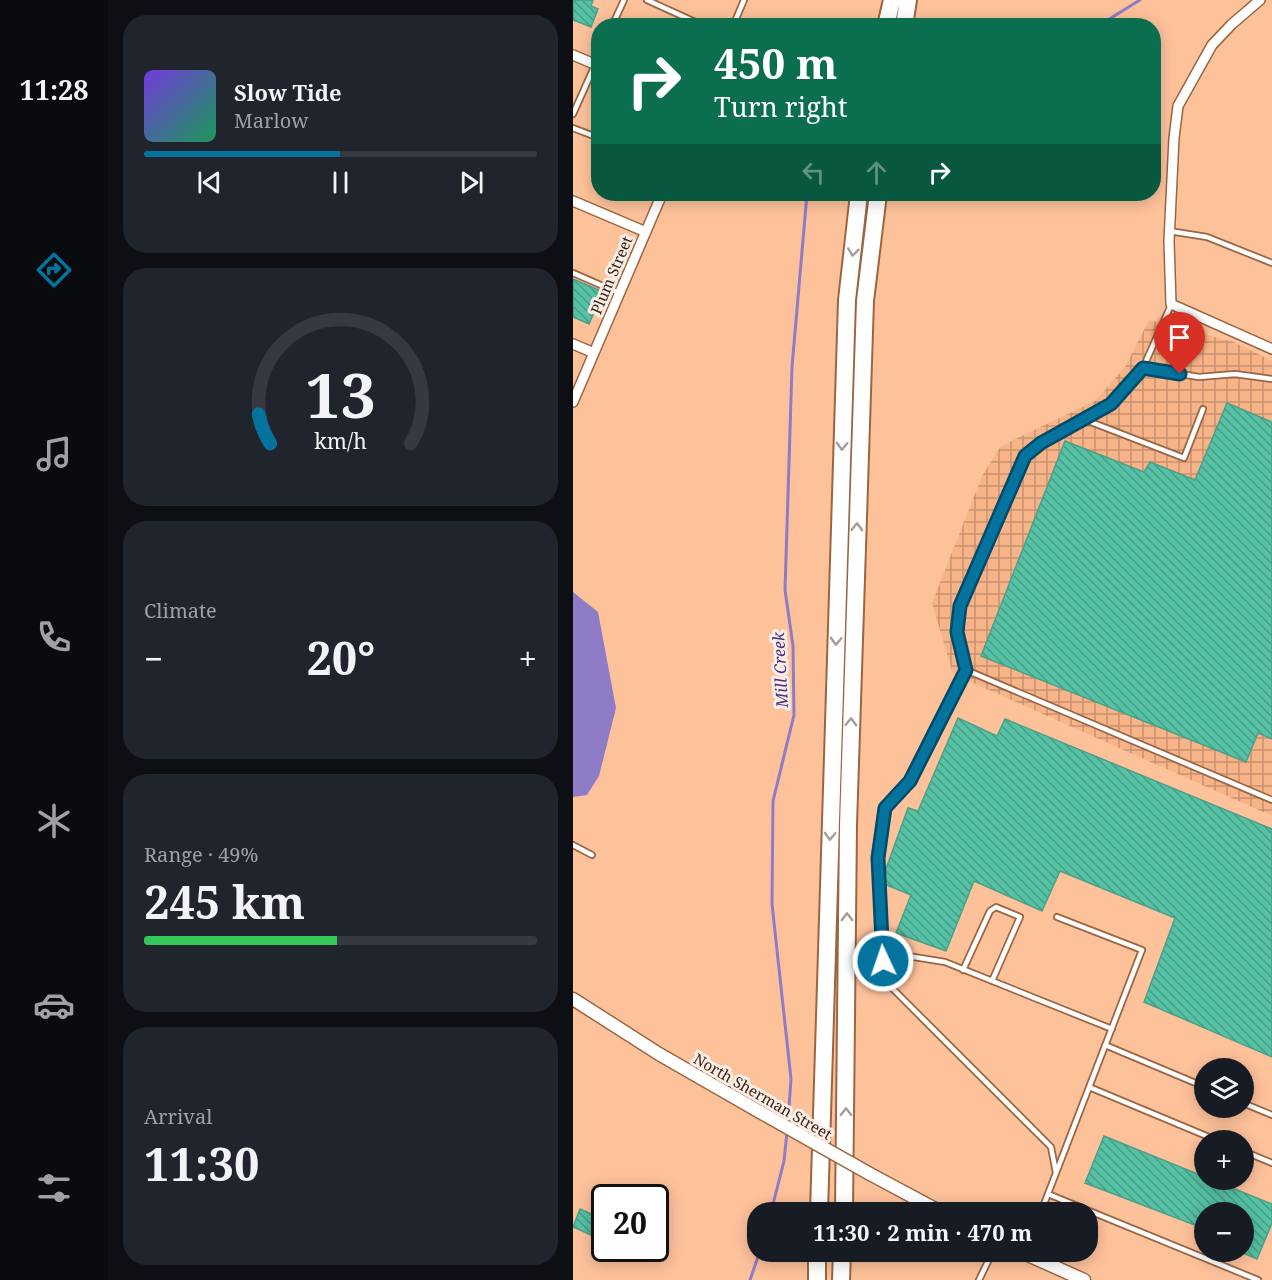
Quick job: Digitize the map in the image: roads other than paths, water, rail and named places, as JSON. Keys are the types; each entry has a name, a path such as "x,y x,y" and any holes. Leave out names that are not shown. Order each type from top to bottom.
{"highway":[{"path":"889,18 892,0"},
{"path":"906,18 909,0"},
{"path":"819,1202 847,300 858,201"},
{"path":"844,1202 848,825 864,313 876,201"},
{"path":"817,1262 817,1280"},
{"path":"841,1280 842,1262"}],"main road":[{"name":"North Sherman Street","path":"573,999 659,1054 922,1202"},
{"path":"1045,1262 1084,1280"}],"street":[{"path":"1260,0 1212,45 1178,106 1169,231 1171,304 1272,349"},
{"path":"573,55 591,60"},
{"path":"573,201 646,232"},
{"name":"Plum Street","path":"573,402 659,201"},
{"path":"573,344 594,353"}],"lane":[{"path":"616,18 624,0"},
{"path":"647,0 686,18"},
{"path":"736,18 744,0"},
{"path":"573,114 591,75"},
{"path":"573,128 591,135"},
{"path":"1169,231 1207,237 1272,263"},
{"path":"573,273 619,293"},
{"path":"1056,1173 1051,1148 890,986 883,952 878,858 885,808 910,781 966,670 957,632 960,606 1025,456 1041,443 1111,404 1143,368 1171,304"},
{"path":"1143,368 1199,377 1235,374 1272,379"},
{"path":"1083,419 1184,458 1203,410"},
{"path":"966,670 1272,800"},
{"path":"573,845 591,855"},
{"path":"963,970 990,911 996,907 1020,917 991,981"},
{"path":"1045,1202 1142,950 1057,917"},
{"path":"883,952 945,962 1112,1029"},
{"path":"1105,1045 1194,1082"},
{"path":"1089,1087 1194,1131"},
{"path":"1254,1108 1272,1115"},
{"path":"1254,1156 1272,1163"},
{"path":"1048,1194 1258,1280"},
{"path":"979,1280 988,1262"}],"waterway":[{"name":"Mill Creek","path":"1111,18 1140,0"},
{"name":"Mill Creek","path":"788,1122 791,1079 772,904 773,801 794,715 793,646 785,590 792,367 806,201"},
{"name":"Mill Creek","path":"774,1202 784,1161 787,1132"},
{"name":"Mill Creek","path":"750,1280 756,1262"}]}
